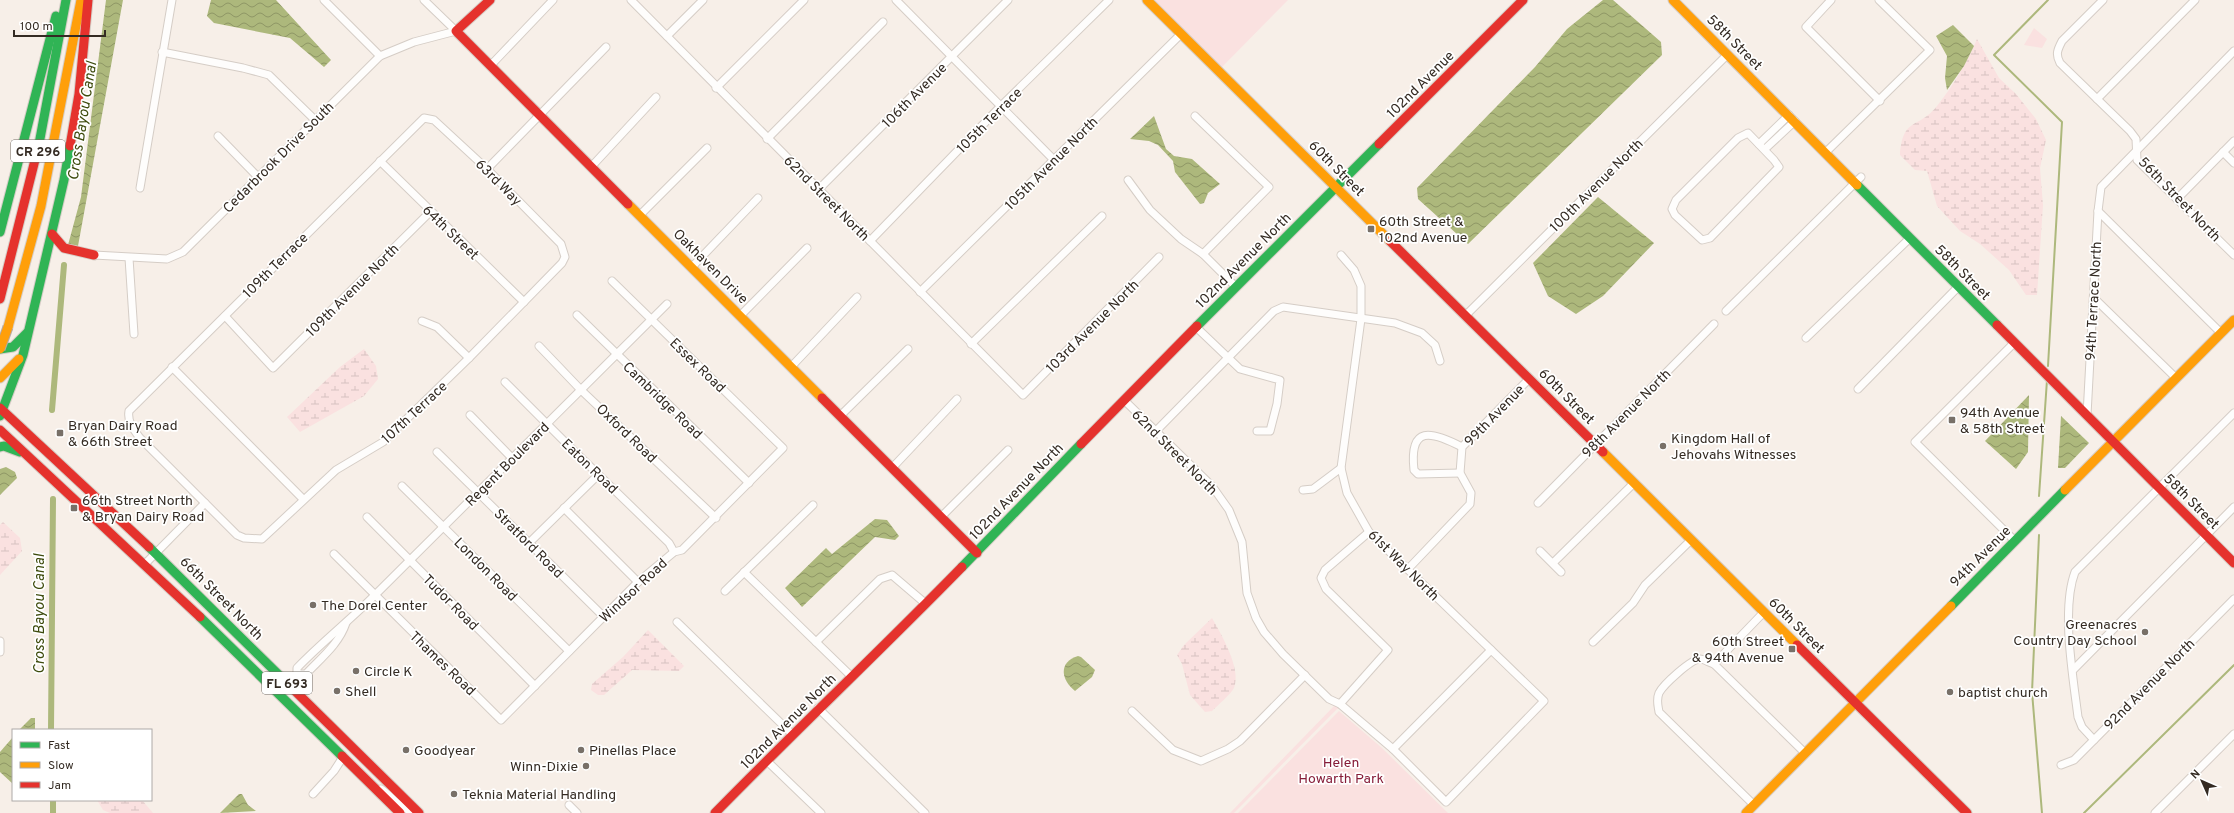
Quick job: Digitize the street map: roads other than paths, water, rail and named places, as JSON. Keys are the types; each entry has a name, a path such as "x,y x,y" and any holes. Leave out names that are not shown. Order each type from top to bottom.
{"street":[{"path":"0,232 61,0"},
{"name":"CR 296","path":"0,299 37,157 66,0"},
{"name":"CR 296","path":"0,349 24,278 38,218 81,0"},
{"path":"1,412 23,355 52,234 79,94 88,0"},
{"path":"140,188 172,0"},
{"path":"324,0 380,56"},
{"name":"Oakhaven Drive","path":"424,0 491,65 977,552"},
{"path":"456,31 490,0"},
{"path":"491,65 552,0"},
{"name":"62nd Street North","path":"631,0 716,88 820,189 971,344 1023,395"},
{"path":"666,36 703,0"},
{"path":"716,88 804,0"},
{"path":"896,0 905,3 953,56 1054,160"},
{"name":"106th Avenue","path":"820,189 1008,0"},
{"name":"105th Terrace","path":"870,241 1001,106 1109,0"},
{"name":"60th Street","path":"1147,0 1967,813"},
{"name":"102nd Avenue","path":"1336,187 1523,0"},
{"name":"58th Street","path":"1673,0 1826,152 1858,180 1910,238 2234,563"},
{"path":"1831,0 1806,27 1880,101"},
{"path":"1826,152 1880,101 1930,50 1879,0"},
{"name":"56th Street North","path":"2104,0 2062,41 2057,52 2060,63 2130,131 2136,139 2138,148 2137,160 2234,255"},
{"path":"2097,99 2195,0"},
{"path":"767,139 883,22"},
{"name":"Cedarbrook Drive South","path":"94,255 167,259 183,252 380,56 414,42 456,31"},
{"name":"105th Avenue North","path":"920,292 1181,34"},
{"path":"487,169 606,47"},
{"path":"2138,148 2234,51"},
{"path":"162,52 243,68 269,76 315,120"},
{"name":"100th Avenue North","path":"1465,316 1727,54"},
{"path":"592,166 656,97"},
{"path":"1195,116 1269,187 1203,254"},
{"name":"63rd Way","path":"424,118 434,120 487,169 561,244 565,257"},
{"name":"109th Terrace","path":"205,503 140,438 131,427 128,414 133,406 172,367 424,118"},
{"path":"1759,144 1792,118"},
{"path":"1765,149 1792,118"},
{"path":"1748,133 1765,149 1779,167 1710,238 1702,240 1676,215 1672,209 1676,200 1738,138 1748,133"},
{"path":"218,136 258,177"},
{"path":"2177,199 2234,141"},
{"path":"640,215 707,148"},
{"name":"94th Terrace North","path":"2087,415 2098,211 2101,187 2138,148"},
{"path":"2223,152 2234,162"},
{"name":"64th Street","path":"380,162 524,302"},
{"path":"1128,180 1150,210 1181,239 1203,254 1236,287"},
{"path":"1726,311 1858,180"},
{"name":"102nd Avenue North","path":"715,813 767,762 818,708 852,677 926,604 1124,400 1336,187"},
{"path":"692,267 758,198"},
{"path":"2098,211 2221,333"},
{"name":"109th Avenue North","path":"225,316 273,368 430,212"},
{"path":"971,344 1102,216"},
{"path":"52,234 56,242 64,249 94,255"},
{"path":"1806,338 1910,238"},
{"path":"740,316 807,248"},
{"name":"61st Way North","path":"1341,255 1354,270 1361,286 1361,319 1340,468 1347,493 1369,532 1544,701 1446,802"},
{"name":"107th Terrace","path":"205,503 237,535 244,538 262,538 336,470 383,442 469,358 524,302 565,257"},
{"name":"103rd Avenue North","path":"1023,395 1159,257"},
{"path":"129,258 134,334"},
{"name":"Essex Road","path":"612,281 783,448"},
{"path":"1858,389 1959,286"},
{"path":"791,366 857,297"},
{"path":"2094,298 2176,378"},
{"name":"Regent Boulevard","path":"279,692 297,674 306,674 342,637 346,623 513,459 547,423 667,304"},
{"path":"1156,431 1274,311 1283,307 1395,323 1422,332 1435,345 1440,361"},
{"name":"Cambridge Road","path":"577,315 749,483"},
{"name":"94th Avenue","path":"1746,813 2234,320"},
{"path":"422,321 437,327 469,358"},
{"name":"98th Avenue North","path":"1538,503 1714,324"},
{"path":"1196,327 1227,358 1245,372 1280,380 1277,404 1270,431 1257,431"},
{"path":"0,349 13,347 29,331"},
{"path":"2014,343 1915,442 2014,541"},
{"name":"Oxford Road","path":"539,346 581,390 716,518"},
{"path":"841,415 908,349"},
{"path":"0,378 23,355"},
{"path":"172,367 303,499"},
{"name":"99th Avenue","path":"1460,473 1462,447 1529,379"},
{"name":"Eaton Road","path":"505,382 598,475 670,543 674,552"},
{"path":"893,467 957,399"},
{"name":"62nd Street North","path":"1124,400 1212,486 1229,510 1242,542 1247,593 1256,618 1264,632 1329,699 1340,704 1393,749 1446,802"},
{"name":"66th Street North","path":"1,412 156,553 419,813"},
{"path":"2094,740 2082,727 2078,717 2072,670 2069,620 2072,581 2076,572 2234,413"},
{"path":"470,416 513,459"},
{"name":"66th Street North","path":"0,430 279,692 400,813"},
{"path":"1408,569 1470,504 1471,494 1460,473 1418,474 1414,470 1412,456 1414,444 1420,436 1426,434 1448,440 1462,447"},
{"path":"0,447 4,446 23,453"},
{"name":"Windsor Road","path":"501,720 638,582 674,552 682,550 716,518 783,448"},
{"path":"941,517 1008,450"},
{"name":"Stratford Road","path":"437,452 604,617"},
{"path":"1303,490 1313,489 1340,468"},
{"path":"528,543 598,475"},
{"path":"1553,563 1634,483"},
{"name":"London Road","path":"402,486 569,652"},
{"path":"144,565 205,503"},
{"path":"725,591 813,505"},
{"path":"2072,670 2234,507"},
{"path":"564,508 638,582"},
{"name":"Tudor Road","path":"367,517 534,686"},
{"path":"1340,704 1388,650 1326,589 1321,578 1325,570 1369,532"},
{"path":"1593,642 1633,603 1645,585 1691,540"},
{"path":"1540,551 1561,572"},
{"name":"Thames Road","path":"334,554 374,596 501,720"},
{"path":"744,572 852,677"},
{"path":"816,642 870,587 880,579 892,575 926,604"},
{"name":"92nd Avenue North","path":"2061,765 2074,760 2234,599"},
{"path":"1714,664 1764,612"},
{"path":"677,622 793,735"},
{"path":"0,641 0,652"},
{"path":"1393,749 1491,650"},
{"path":"1754,805 1659,712 1657,700 1660,692 1693,660 1700,658 1714,664 1805,753"},
{"path":"1132,711 1173,750 1201,762 1228,749 1240,741 1305,675"},
{"path":"818,708 924,813"},
{"path":"300,713 306,713 321,724 347,750 358,752"},
{"path":"2155,813 2234,734"},
{"path":"313,794 334,771 343,757"},
{"path":"767,762 821,813"},
{"path":"367,780 390,795 406,810 412,813 419,813"},
{"path":"569,805 577,813"}],"water":[{"path":"106,0 123,0 78,246 68,245 81,197"},
{"path":"211,0 276,0 331,60 324,67 290,38 214,23 207,16"},
{"path":"1603,0 1613,0 1661,42 1662,55 1468,244 1418,199 1417,188 1535,67 1567,29"},
{"path":"1953,25 1974,46 1964,66 1947,90 1945,78 1947,56 1936,36"},
{"path":"1154,116 1166,149 1174,156 1192,159 1220,184 1208,193 1204,203 1200,204 1175,172 1173,161 1158,145 1149,141 1130,139"},
{"path":"1598,197 1654,243 1603,296 1576,314 1548,296 1533,263"},
{"path":"2029,395 2028,452 2016,469 1985,441"},
{"path":"2061,416 2089,443 2065,468 2058,468"},
{"path":"6,467 15,472 17,478 0,495 0,469"},
{"path":"875,519 887,520 899,536 895,540 875,537 802,607 785,588 826,548 832,554"},
{"path":"1078,656 1095,670 1092,677 1075,691 1067,682 1064,672 1067,662"},
{"path":"31,718 35,718 35,729 20,729"},
{"path":"12,738 12,783 0,772 0,752"},
{"path":"239,794 242,794 248,805 256,811 220,813"}],"waterway":[{"path":"2048,0 1994,55 2062,122 2048,366"},
{"name":"Cross Bayou Canal","path":"52,410 64,265"},
{"path":"2039,496 2047,380"},
{"name":"Cross Bayou Canal","path":"51,729 53,499"},
{"path":"2039,535 2032,692 2042,813"},
{"path":"2084,813 2234,665"},
{"name":"Cross Bayou Canal","path":"53,801 53,813"}],"place":[{"name":"60th Street & 102nd Avenue","path":"1371,229"},
{"name":"94th Avenue & 58th Street","path":"1952,420"},
{"name":"Bryan Dairy Road & 66th Street","path":"60,433"},
{"name":"Kingdom Hall of Jehovahs Witnesses","path":"1663,446"},
{"name":"66th Street North & Bryan Dairy Road","path":"74,508"},
{"name":"The Dorel Center","path":"313,605"},
{"name":"Greenacres Country Day School","path":"2145,632"},
{"name":"60th Street & 94th Avenue","path":"1792,649"},
{"name":"Circle K","path":"356,671"},
{"name":"Shell","path":"337,691"},
{"name":"baptist church","path":"1950,692"},
{"name":"Goodyear","path":"406,750"},
{"name":"Pinellas Place","path":"581,750"},
{"name":"Winn-Dixie","path":"586,766"},
{"name":"Teknia Material Handling","path":"454,794"}],"park label":[{"name":"Helen Howarth Park","path":"1341,770"}]}
